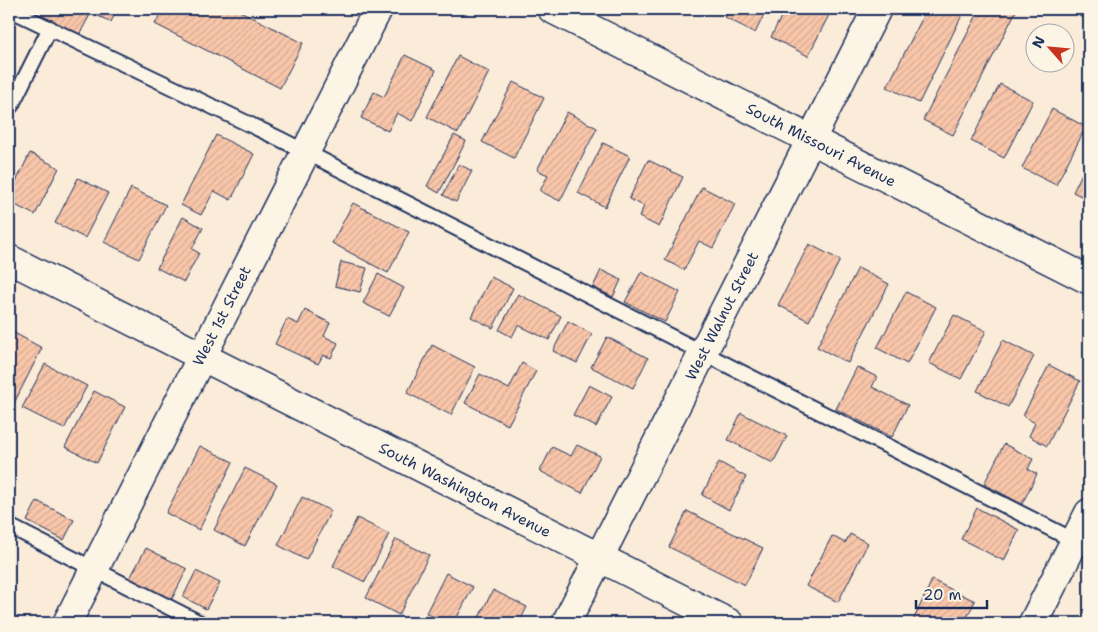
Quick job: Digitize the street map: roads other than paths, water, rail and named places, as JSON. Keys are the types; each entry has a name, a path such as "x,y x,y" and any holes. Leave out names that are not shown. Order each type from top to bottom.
{"street":[{"name":"West 1st Street","path":"67,623 378,9"},
{"name":"South Missouri Avenue","path":"552,9 1089,280"},
{"name":"West Walnut Street","path":"566,623 877,9"},
{"name":"South Washington Avenue","path":"9,259 729,623"},
{"path":"1033,623 1082,545 1089,513"}],"lane":[{"path":"9,9 306,152 1082,545"},
{"path":"1084,9 1089,11"},
{"path":"12,106 50,28"},
{"path":"9,526 200,623"}]}
